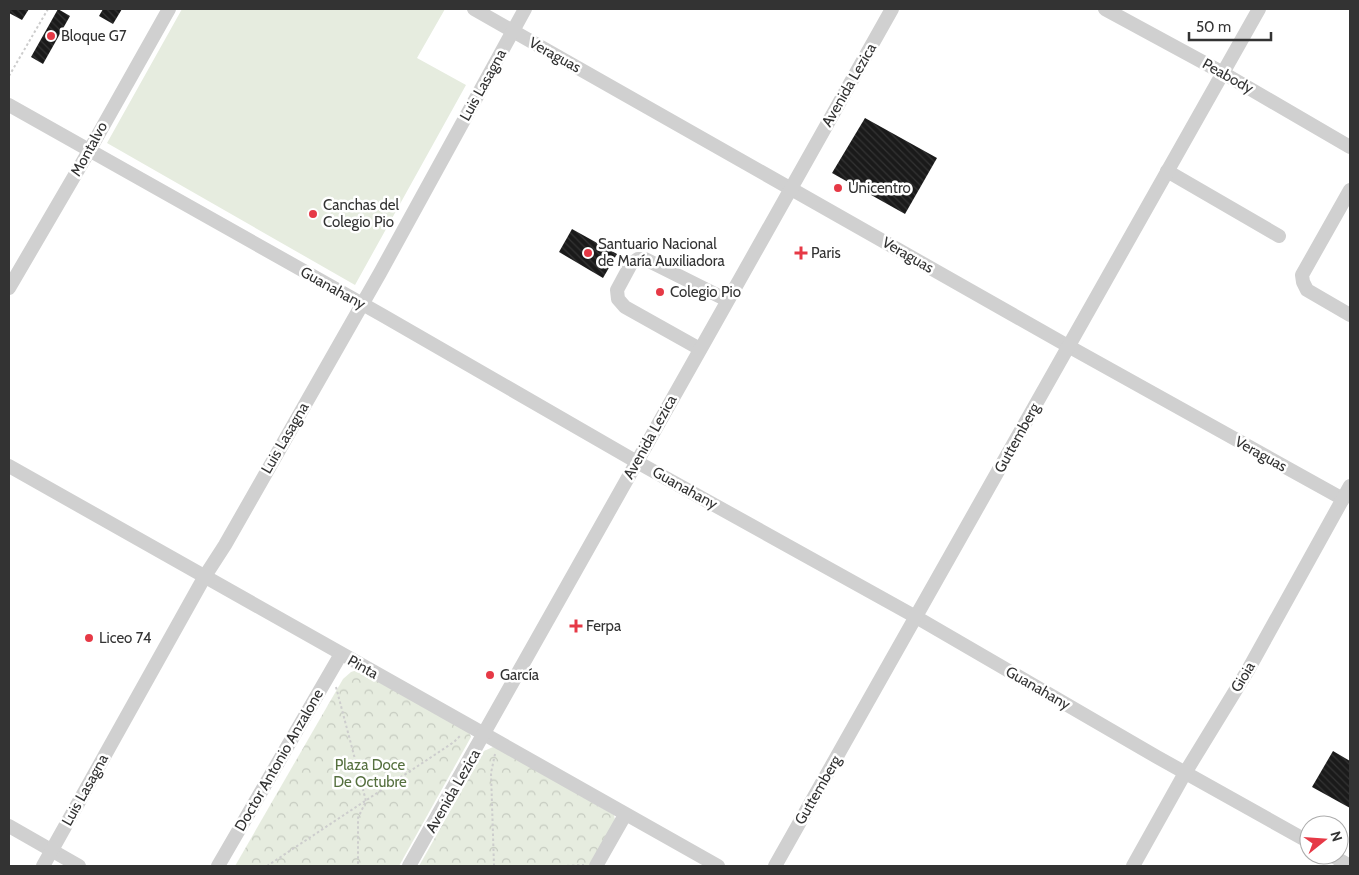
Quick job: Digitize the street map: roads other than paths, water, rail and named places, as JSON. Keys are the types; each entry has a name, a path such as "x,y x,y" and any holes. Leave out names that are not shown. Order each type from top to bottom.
{"street":[{"name":"Montalvo","path":"9,288 169,9"},
{"name":"Veraguas","path":"474,9 1068,346 1343,499"},
{"name":"Luis Lasagna","path":"43,866 205,576 225,545 380,273 525,9"},
{"name":"Avenida Lezica","path":"409,866 491,738 637,462 892,9"},
{"name":"Peabody","path":"1105,9 1223,73 1350,147"},
{"name":"Guttemberg","path":"775,866 1259,9"},
{"name":"Guanahany","path":"9,105 637,462 916,617 1299,836"},
{"path":"1167,171 1279,236"},
{"path":"1350,190 1302,275 1307,290 1350,315"},
{"path":"700,349 624,307 618,300 617,290 631,264 638,259 645,259 727,300"},
{"name":"Pinta","path":"9,466 718,866"},
{"name":"Gioia","path":"1133,866 1248,670 1350,486"},
{"name":"Doctor Antonio Anzalone","path":"218,866 341,654"},
{"path":"597,866 625,815"},
{"path":"9,826 79,866"}],"place":[{"name":"Bloque G7","path":"51,36"},
{"name":"Unicentro","path":"838,188"},
{"name":"Canchas del Colegio Pio","path":"313,214"},
{"name":"Santuario Nacional de María Auxiliadora","path":"588,253"},
{"name":"Paris","path":"801,253"},
{"name":"Colegio Pio","path":"660,292"},
{"name":"Ferpa","path":"576,626"},
{"name":"Liceo 74","path":"89,638"},
{"name":"García","path":"490,675"}],"park label":[{"name":"Plaza Doce De Octubre","path":"370,774"}]}
